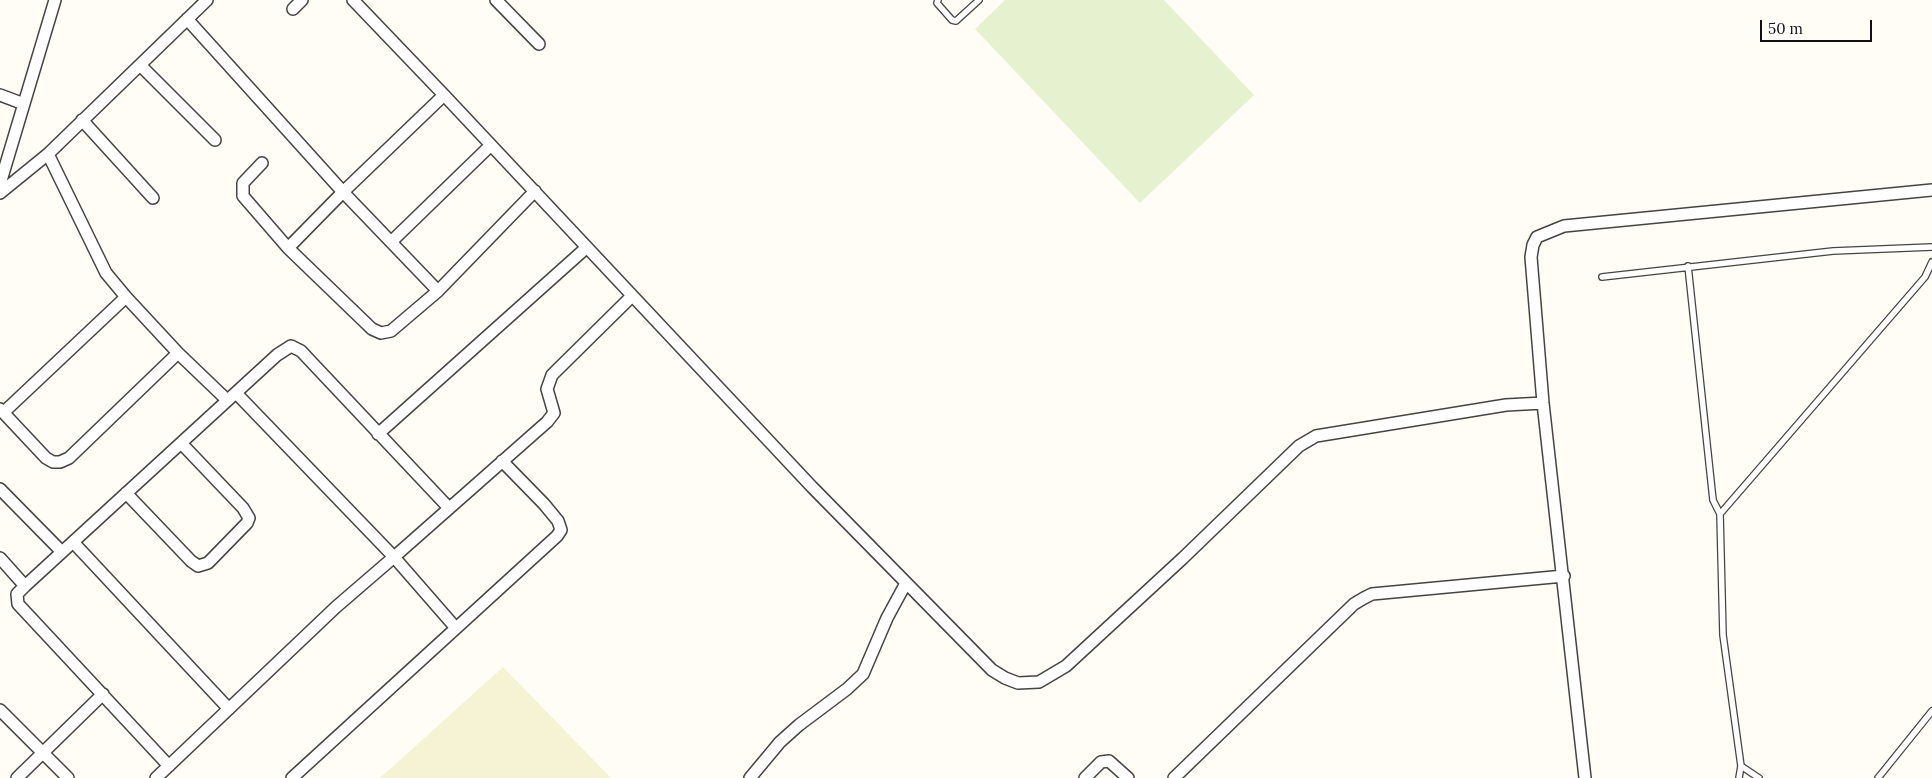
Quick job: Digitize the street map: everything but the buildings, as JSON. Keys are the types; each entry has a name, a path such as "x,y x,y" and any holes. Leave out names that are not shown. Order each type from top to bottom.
{"street":[{"path":"0,184 55,0"},
{"path":"0,193 48,154 207,0"},
{"path":"293,9 302,0"},
{"path":"353,0 491,144 586,248 812,487 992,670 1018,683 1039,682 1066,666 1299,446 1316,436 1506,405 1543,403"},
{"path":"496,0 539,44"},
{"path":"187,19 343,192 438,291"},
{"path":"140,65 215,140"},
{"path":"0,95 24,104"},
{"path":"288,248 444,95"},
{"path":"82,120 153,198"},
{"path":"392,242 491,144"},
{"path":"48,154 106,272 126,297 178,353 232,397 394,557 455,627"},
{"path":"262,164 243,183 243,196 288,248 372,330 381,333 391,331 438,291 535,191"},
{"path":"1586,778 1543,403 1531,258 1533,244 1537,237 1543,232 1564,226 1932,190"},
{"path":"378,434 586,248"},
{"path":"156,778 336,607 547,422 554,413 547,389 552,375 632,296"},
{"path":"126,297 2,411 46,458 53,462 60,462 69,458 178,353"},
{"path":"169,766 18,604 18,594 25,586 278,355 291,346 301,351 449,508"},
{"path":"126,493 191,561 198,566 208,563 247,523 249,518 243,508 181,443"},
{"path":"297,776 455,627 557,536 561,530 558,522 544,504 502,461"},
{"path":"0,489 62,552"},
{"path":"73,542 229,709"},
{"path":"0,558 25,586"},
{"path":"1174,778 1354,604 1364,598 1372,594 1564,576"},
{"path":"750,778 780,742 798,725 864,674 887,618 906,583"},
{"path":"17,778 103,694"},
{"path":"0,710 68,778"},
{"path":"1085,778 1101,762 1109,761 1128,778"}],"lane":[{"path":"938,0 937,3 952,20 956,21 979,0"},
{"path":"1602,277 1833,250 1932,246"},
{"path":"1720,514 1925,277 1932,262"},
{"path":"1688,266 1713,500 1720,514 1723,635 1741,766 1738,778"},
{"path":"1878,778 1932,711"},
{"path":"1741,766 1759,778"}],"shaded area":[{"path":"503,667 611,778 380,778"}],"green space":[{"path":"1005,0 1164,0 1254,95 1140,203 975,29"}]}
